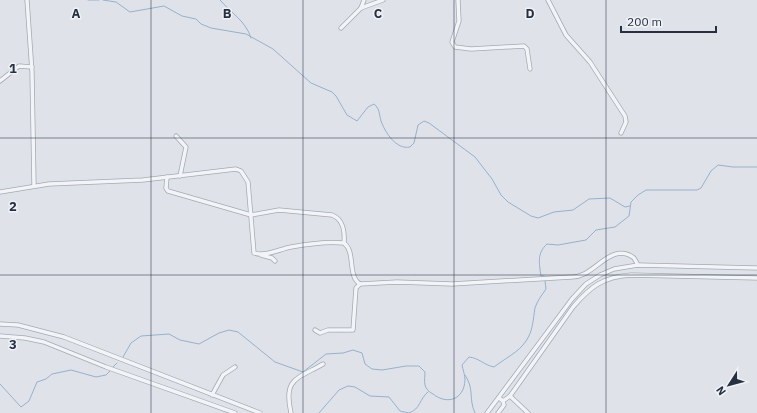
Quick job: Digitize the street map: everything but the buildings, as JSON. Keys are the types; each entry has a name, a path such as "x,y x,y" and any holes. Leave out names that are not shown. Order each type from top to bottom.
{"street":[{"path":"27,0 32,67 34,186"},
{"path":"341,28 361,8 364,0"},
{"path":"361,8 383,0"},
{"path":"458,0 459,21 452,42 455,47 490,49 524,46 527,49 530,69"},
{"path":"548,0 566,35 590,62 625,116 626,122 621,133"},
{"path":"0,81 19,66 32,67"},
{"path":"176,136 186,147 180,176"},
{"path":"0,192 34,186 180,176 228,169 241,171 248,182 254,253 272,258 275,261"},
{"path":"166,177 166,188 168,192 251,215 279,210 332,214 336,216 342,224 344,243 348,248 355,280 360,284 397,282 452,284 572,277 584,274 606,258 625,254 634,258 638,265"},
{"path":"260,255 289,247 344,243"},
{"path":"487,413 586,284 600,275 614,269 638,265 757,268"},
{"path":"503,401 510,396 573,307 593,286 604,280 631,274 757,278"},
{"path":"315,330 320,333 328,330 353,330 356,288 360,284"},
{"path":"0,324 18,325 64,337 212,395 246,411 260,413"},
{"path":"0,336 25,338 44,342 106,367 235,413"},
{"path":"291,413 288,398 291,384 297,378 323,364"},
{"path":"212,395 223,375 235,367"},
{"path":"510,396 528,413"},
{"path":"499,398 503,401"},
{"path":"498,413 504,405 503,401"}],"waterway":[{"path":"88,0 99,0"},
{"path":"103,0 116,2 130,12 164,6 182,16 196,19 201,24 211,28 246,34 273,49 311,83 332,92 347,115 357,121 368,107 374,104 388,135 400,146 410,147 414,143 418,125 424,121 429,123 475,157 492,179 501,195 508,202 531,216 538,218 554,212 573,210 589,199 610,198 625,207 630,206"},
{"path":"220,0 242,22 251,38"},
{"path":"544,276 541,276 540,255 547,244 558,245 586,240 596,230 615,227 629,216 631,202 646,190 697,190 701,188 711,171 718,165 733,167 757,167"},
{"path":"123,357 131,343 141,336 169,334 180,340 199,344 219,333 229,330 238,332 275,362 303,372 326,354 343,353 353,350 362,353 365,364 372,369 382,370 406,366 419,366 425,372 425,386 428,390 438,397 449,400 454,399 462,392 465,380 462,365 469,357 494,367 523,345 531,329 536,305 546,289 545,281"},
{"path":"112,368 117,363"},
{"path":"0,384 21,407 29,401 37,382 46,379 52,374 71,370 96,377 106,375 110,371"},
{"path":"465,375 470,385 475,413"},
{"path":"319,413 339,390 348,386 355,387 370,396 389,397 400,411 409,413"},
{"path":"409,413 416,409 428,392"}]}
